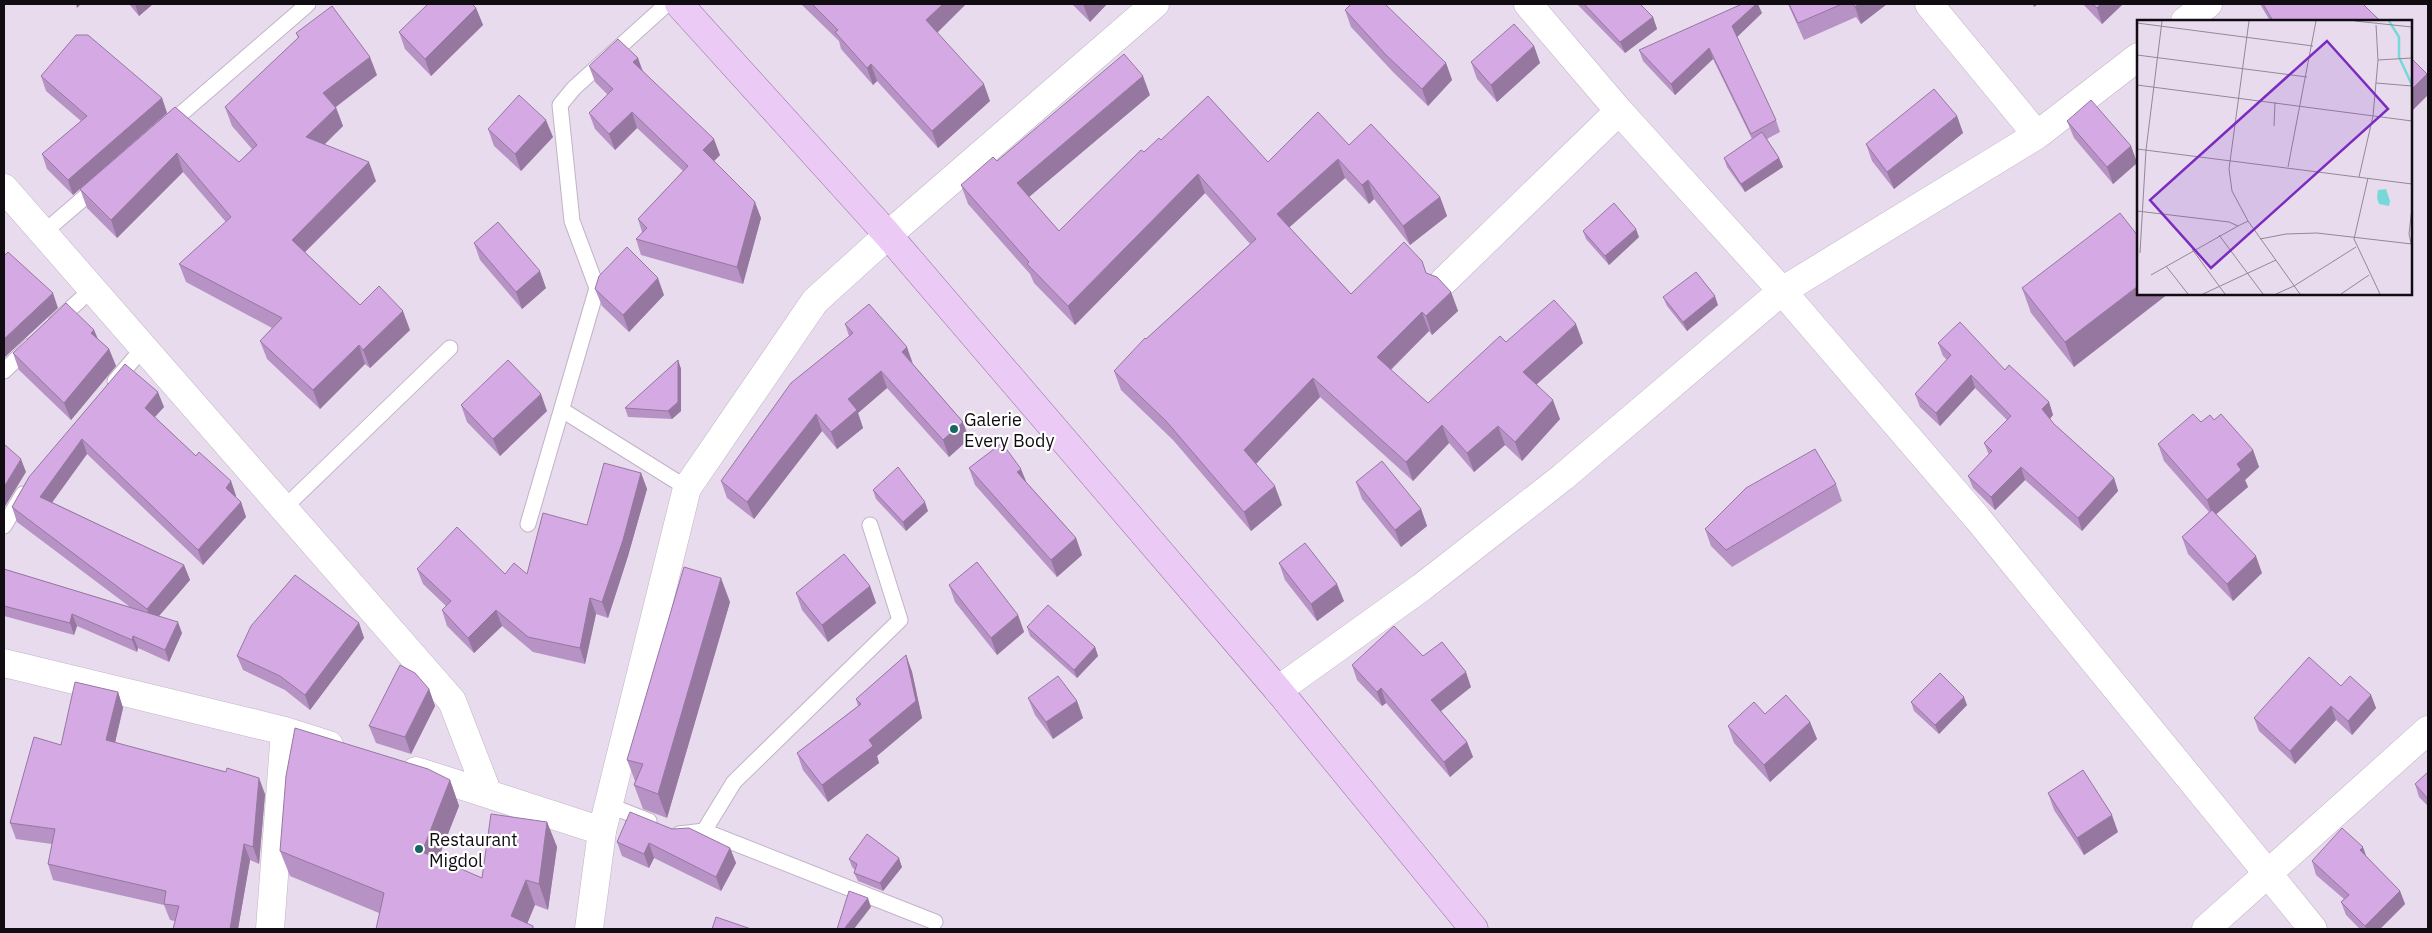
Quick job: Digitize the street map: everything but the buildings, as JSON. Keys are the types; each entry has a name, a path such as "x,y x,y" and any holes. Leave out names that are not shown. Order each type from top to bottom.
{"main road":[{"path":"679,4 888,235 1278,690 1474,929"}],"street":[{"path":"590,929 602,831 687,488 815,301 888,235 1155,4"},
{"path":"1528,4 1619,111 1782,291 1978,519 2313,929"},
{"path":"1929,4 2037,135"},
{"path":"2186,20 2208,4"},
{"path":"1278,690 1422,587 1563,477 1782,291 2037,135 2137,58"},
{"path":"1444,281 1619,111"},
{"path":"4,188 452,701 488,794"},
{"path":"4,663 285,731 350,751"},
{"path":"2206,929 2268,876 2428,730"},
{"path":"270,929 285,731"},
{"path":"396,765 602,831"}],"lane":[{"path":"153,138 308,4"},
{"path":"528,524 597,288 572,221 560,105 574,88 667,4"},
{"path":"43,233 109,176"},
{"path":"4,371 92,288"},
{"path":"106,392 143,348"},
{"path":"283,509 450,348"},
{"path":"562,410 687,488"},
{"path":"4,526 33,479"},
{"path":"704,831 734,782 900,620 870,525"},
{"path":"608,805 681,834 704,831 935,922"}],"place":[{"name":"Galerie Every Body","path":"954,429"},
{"name":"Restaurant Migdol","path":"419,849"}]}
